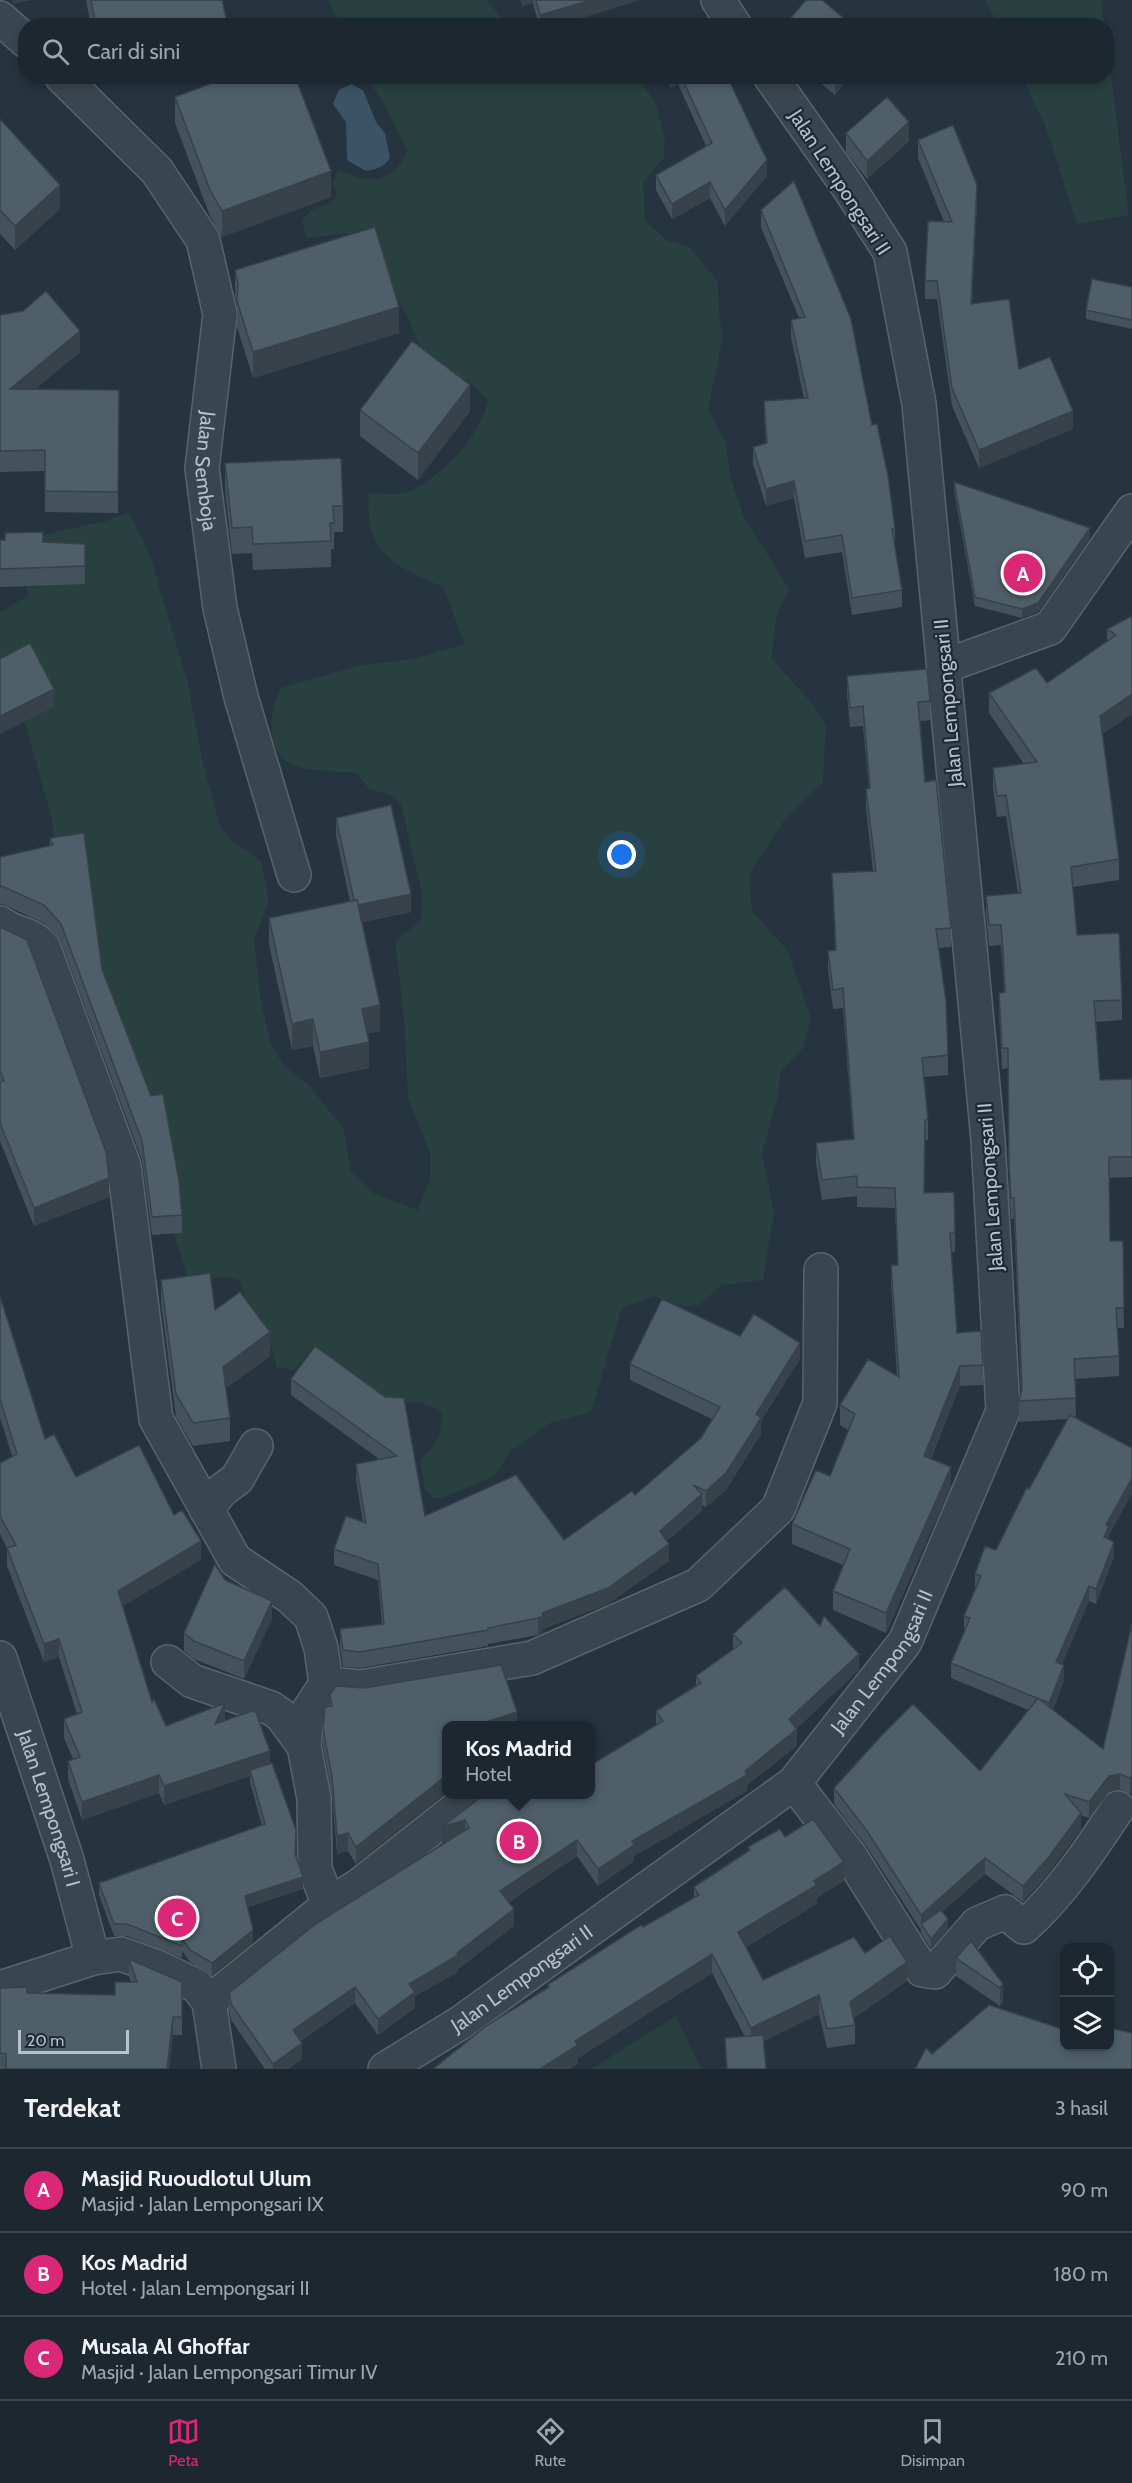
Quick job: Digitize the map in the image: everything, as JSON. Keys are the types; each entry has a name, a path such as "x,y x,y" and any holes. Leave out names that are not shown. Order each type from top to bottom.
{"street":[{"path":"718,0 730,18"},
{"path":"0,18 18,34"},
{"name":"Jalan Semboja","path":"69,84 157,171 203,240 220,314 202,468 220,608 241,697 294,875"},
{"name":"Jalan Lempongsari II","path":"385,2069 460,2023 794,1783 905,1642 1003,1411 988,1140 919,404 890,252 849,188 776,84"},
{"path":"945,666 1050,628 1132,511"},
{"path":"0,923 13,931 38,940 44,949 124,1166 156,1419 235,1560 290,1598 311,1617 321,1648 326,1684 307,1713 304,1746 315,1798 315,1869 329,1905"},
{"path":"326,1684 361,1687 532,1658 698,1585 778,1509 783,1498 820,1403 821,1270"},
{"path":"206,1509 222,1490 237,1479 256,1446"},
{"name":"Jalan Lempongsari I","path":"0,1658 67,1860 93,1958"},
{"path":"168,1662 178,1672 209,1688 231,1693 271,1708 281,1715 304,1746"},
{"path":"794,1783 851,1857 922,1970 935,1972 977,1924 1005,1912 1024,1927 1037,1915 1098,1838 1118,1808"},
{"path":"209,2002 329,1905 362,1884 469,1799"},
{"path":"0,1988 93,1958 121,1954 157,1967 197,1986 209,2002 219,2069"}],"green space":[{"path":"328,0 486,0 503,18 337,18"},
{"path":"985,0 1101,0 1103,18 994,18"},
{"path":"370,84 642,84 655,102 665,138 664,158 643,182 645,220 666,240 689,247 718,281 719,313 723,337 708,409 725,441 731,479 743,515 789,589 776,619 771,658 810,701 826,725 823,782 783,822 749,875 752,911 788,951 811,1019 803,1048 781,1071 778,1095 762,1153 774,1212 763,1280 721,1285 700,1305 685,1307 654,1296 622,1308 591,1412 550,1423 511,1451 493,1477 442,1498 434,1498 425,1489 420,1460 437,1440 443,1413 420,1403 398,1401 381,1396 311,1349 294,1370 276,1367 275,1356 263,1328 253,1318 239,1280 228,1277 188,1279 57,858 51,815 23,716 0,675 0,612 29,595 21,572 30,541 55,532 103,522 129,512 150,555 188,684 202,759 219,824 233,841 261,861 269,899 254,940 261,1002 271,1044 284,1066 310,1086 344,1130 351,1172 375,1194 418,1210 430,1179 430,1152 408,1098 404,1018 395,941 421,920 422,893 401,805 389,794 369,789 357,773 314,770 291,764 282,758 276,749 271,729 274,707 281,688 361,665 414,659 465,644 443,587 397,564 377,544 368,514 369,494 407,492 432,478 468,441 478,427 488,400 468,381 424,358 409,319 393,291 385,259 377,243 364,234 346,233 307,238 302,221 311,210 331,203 337,195 333,182 338,171 363,179 374,179 386,176 401,163 407,151 383,101"},
{"path":"1025,84 1112,84 1129,215 1077,224 1045,125"},
{"path":"676,2016 701,2069 591,2069"}],"water":[{"path":"351,84 363,90 376,122 385,133 390,158 383,166 366,171 347,160 346,122 333,104 339,90"}],"building":[{"path":"91,0 222,0 226,18 94,18"},
{"path":"536,0 591,0 540,15"},
{"path":"806,0 822,0 843,18 791,18"},
{"path":"210,84 298,84 331,171 222,211 210,190 175,97"},
{"path":"685,84 731,84 767,160 725,210 710,182 672,204 656,175 712,143"},
{"path":"887,97 909,122 867,161 846,133"},
{"path":"0,119 60,185 15,226 0,210"},
{"path":"953,125 977,185 971,304 1009,299 1019,369 1050,357 1073,411 979,450 952,388 937,281 925,281 928,221 952,222 918,140"},
{"path":"794,181 851,319 872,425 877,424 888,476 895,529 892,529 902,590 852,598 842,535 805,541 794,481 766,489 753,447 767,443 764,401 808,398 791,320 805,317 761,210"},
{"path":"375,227 399,307 253,352 237,301 238,284 235,270"},
{"path":"1092,279 1132,287 1132,320 1086,310"},
{"path":"46,291 80,331 10,389 119,390 118,492 45,491 45,450 0,451 0,315 23,311"},
{"path":"412,341 470,385 418,453 360,410"},
{"path":"341,458 343,506 333,506 334,523 330,523 331,541 253,544 252,527 232,528 225,463"},
{"path":"954,482 1090,528 1038,603 1022,609 975,597"},
{"path":"43,532 43,542 85,544 85,566 0,569 0,540 5,540 5,533"},
{"path":"1132,616 1132,694 1100,716 1119,859 1071,867 1077,935 1119,933 1122,1000 1094,1001 1100,1080 1132,1079 1132,1157 1109,1157 1110,1241 1123,1241 1124,1308 1116,1308 1119,1356 1074,1359 1076,1398 1019,1401 1022,1389 1014,1198 1011,1198 1009,1164 1008,1048 1002,1048 999,993 1005,992 1003,952 1001,925 989,925 986,896 1021,893 1006,795 997,796 993,768 1037,762 989,693 1036,668 1047,683 1116,635 1107,629"},
{"path":"30,643 54,689 0,716 0,659"},
{"path":"927,669 930,701 918,702 925,782 936,780 951,928 936,929 946,1001 948,1055 922,1058 928,1120 925,1120 924,1193 954,1192 955,1232 950,1233 957,1333 981,1331 983,1365 960,1366 924,1456 951,1467 886,1613 833,1591 850,1549 792,1524 816,1470 830,1476 855,1414 840,1405 868,1359 899,1377 891,1265 898,1265 895,1188 857,1187 857,1176 822,1180 816,1143 854,1139 843,988 833,990 828,951 836,950 832,873 876,871 866,789 870,788 863,706 850,708 847,676"},
{"path":"391,805 411,894 358,905 357,900 354,900 336,818"},
{"path":"84,833 102,969 151,1096 163,1094 179,1181 182,1215 152,1217 142,1141 61,924 44,905 0,887 0,857 53,845 50,838"},
{"path":"357,900 380,1005 362,1009 369,1042 320,1052 313,1019 292,1024 269,918"},
{"path":"0,927 27,940 106,1152 109,1178 34,1208 0,1123 0,1082 4,1081 0,1071"},
{"path":"210,1273 215,1310 240,1292 270,1332 223,1367 230,1418 193,1423 176,1394 161,1280"},
{"path":"0,1296 45,1439 54,1434 76,1477 139,1445 174,1515 182,1510 201,1541 118,1591 152,1702 154,1699 166,1726 225,1703 215,1724 255,1710 270,1751 164,1786 159,1775 82,1802 68,1761 80,1757 64,1719 82,1712 59,1639 44,1644 7,1548 16,1545 0,1516 0,1463 17,1454 0,1399"},
{"path":"662,1299 740,1336 754,1314 800,1343 756,1414 761,1418 726,1473 706,1491 693,1485 702,1494 660,1531 669,1544 608,1588 542,1613 543,1616 538,1618 488,1628 488,1630 360,1652 343,1650 340,1629 384,1624 378,1564 334,1549 346,1516 366,1523 356,1464 397,1456 291,1379 315,1346 385,1397 404,1398 425,1516 516,1475 564,1540 632,1491 635,1495 701,1438 720,1407 630,1364"},
{"path":"1070,1415 1132,1448 1132,1478 1106,1525 1109,1526 1104,1537 1114,1542 1096,1589 1089,1586 1056,1662 1064,1665 1049,1703 951,1663 970,1618 964,1616 981,1576 975,1574 985,1546 996,1550 1027,1487 1029,1489"},
{"path":"215,1564 225,1580 272,1601 244,1661 194,1641 184,1633"},
{"path":"785,1587 820,1626 824,1616 859,1654 789,1719 797,1729 745,1771 747,1775 632,1841 634,1845 598,1869 577,1840 500,1891 514,1909 457,1953 458,1955 409,1984 415,1992 378,2019 355,1987 293,2030 302,2043 273,2064 231,2004 229,1993 317,1923 469,1828 465,1820 442,1827 478,1799 595,1799 595,1763 663,1721 656,1711 701,1683 696,1676 742,1643 733,1634"},
{"path":"1132,1624 1132,1776 1130,1778 1120,1774 1109,1776 1089,1802 1065,1794 1081,1813 1048,1858 1023,1886 985,1858 921,1915 867,1831 834,1788 913,1704 980,1771 1038,1698 1103,1749"},
{"path":"501,1665 517,1712 489,1721 442,1721 442,1779 356,1847 348,1833 337,1836 332,1777 323,1728 325,1707 332,1706 330,1694 336,1686 364,1688"},
{"path":"272,1763 296,1830 295,1854 303,1877 245,1896 253,1930 212,1963 190,1950 182,1939 182,1946 127,1924 114,1924 99,1883 265,1824 250,1770"},
{"path":"813,1819 844,1862 814,1881 817,1885 738,1932 763,1980 854,1937 865,1953 890,1936 907,1962 850,2002 855,2025 827,2029 819,1995 751,2028 712,1954 575,2041 578,2045 540,2069 433,2069 486,2026 549,1987 547,1985 641,1925 643,1927 699,1895 694,1887 750,1850 748,1847 780,1829 785,1837"},
{"path":"941,1910 948,1919 931,1939 921,1924"},
{"path":"971,1941 1003,1984 1000,1988 956,1958"},
{"path":"129,1959 182,1982 182,2017 173,2017 167,2069 6,2069 6,2054 0,2053 0,1988 27,1987 27,1993 115,1995 115,1982 137,1982"},
{"path":"989,2005 1060,2028 1060,2051 1114,2051 1114,2029 1132,2033 1132,2069 915,2069 926,2048 932,2054"},
{"path":"763,2035 766,2069 727,2069 725,2038"}],"place":[{"name":"Masjid Ruoudlotul Ulum","path":"1023,573"},
{"name":"Kos Madrid","path":"519,1841"},
{"name":"Musala Al Ghoffar","path":"177,1918"}]}
